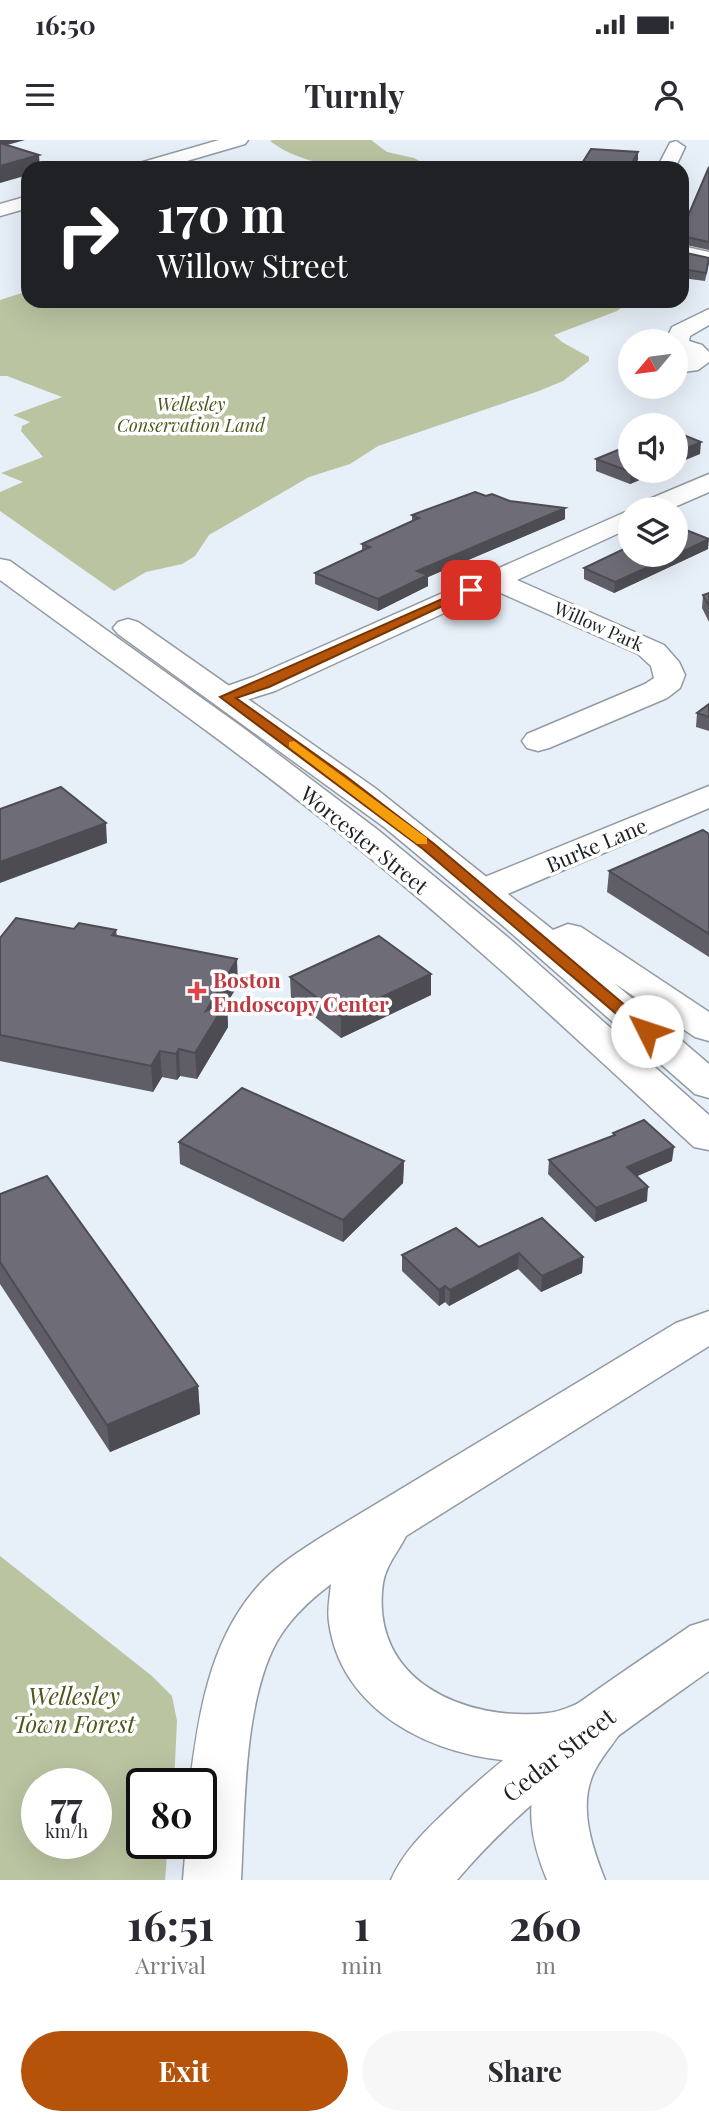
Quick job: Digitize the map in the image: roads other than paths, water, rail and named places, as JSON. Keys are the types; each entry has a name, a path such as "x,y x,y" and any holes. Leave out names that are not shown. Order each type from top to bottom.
{"main road":[{"path":"167,161 239,140"},
{"path":"669,161 676,147"},
{"path":"0,210 21,204"},
{"path":"689,254 709,258"},
{"path":"685,329 709,316"},
{"path":"688,348 701,357 688,365"},
{"path":"676,497 709,482"},
{"path":"227,697 264,684 618,523"},
{"name":"Worcester Street","path":"0,539 351,786 483,891 709,1085"},
{"name":"Worcester Street","path":"0,567 274,766 364,836 422,883 707,1136"},
{"name":"Willow Park","path":"494,580 638,642 665,660 670,674 669,681 656,691 538,741"},
{"name":"Burke Lane","path":"483,891 709,796"},
{"path":"483,891 553,926 709,1028"},
{"path":"212,1880 228,1721 244,1655 258,1626 294,1584 388,1522 703,1326"},
{"path":"388,1522 364,1561 357,1581 354,1614 358,1635 368,1659 384,1683 407,1704 451,1727 510,1740 551,1737 576,1731 603,1716"},
{"name":"Cedar Street","path":"420,1880 491,1807 556,1752 709,1642"},
{"path":"576,1880 566,1860 560,1834 560,1795 572,1755 580,1741 603,1716"}],"place":[{"name":"Boston Endoscopy Center","path":"197,991"}],"park label":[{"name":"Wellesley Conservation Land","path":"191,414"},
{"name":"Wellesley Town Forest","path":"74,1709"}]}
